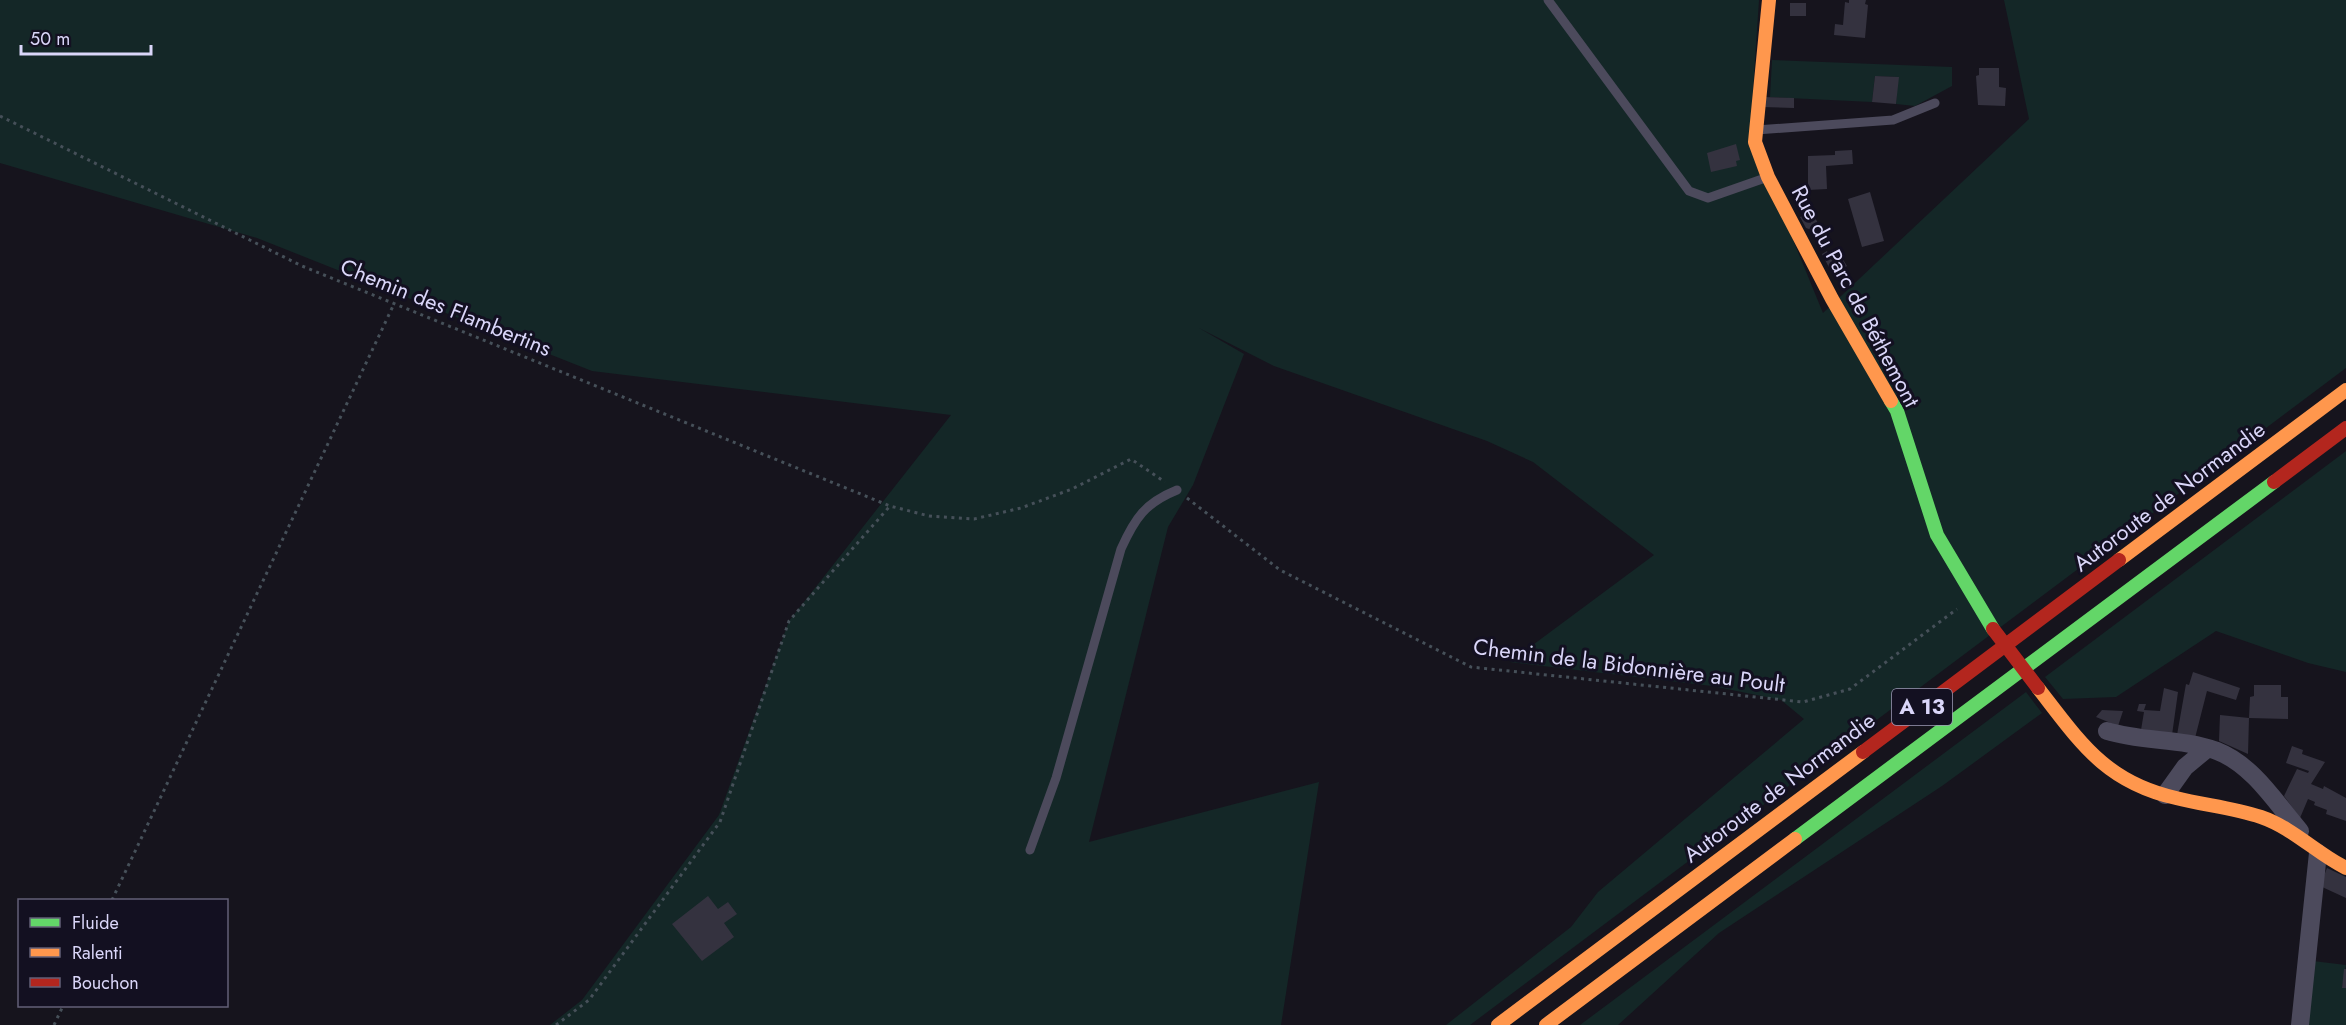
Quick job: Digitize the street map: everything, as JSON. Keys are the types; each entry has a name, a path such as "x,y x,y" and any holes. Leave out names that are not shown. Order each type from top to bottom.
{"main road":[{"name":"Rue du Parc de Béthemont","path":"1769,0 1755,142 1768,177 1832,298 1897,411 1937,535 1993,629 2092,755 2107,768 2148,791 2248,813 2281,825 2346,868"},
{"name":"Autoroute de Normandie","path":"1498,1025 2346,390"},
{"name":"A 13","path":"1546,1025 2346,428"}],"street":[{"path":"2107,731 2208,748 2234,759 2251,773 2313,847 2300,1025"},
{"path":"2165,795 2185,767 2208,748"}],"lane":[{"path":"1548,0 1689,191 1708,198 1768,177"},
{"path":"1756,130 1893,120 1935,103"},
{"path":"1030,850 1056,778 1121,549 1130,528 1146,506 1157,498 1177,490"}],"path":[{"name":"Chemin des Flambertins","path":"0,116 302,266 890,507"},
{"path":"112,899 394,304"},
{"name":"Chemin de la Bidonnière au Poult","path":"890,507 929,516 974,519 1022,508 1072,489 1131,459 1177,490 1280,570 1471,667 1803,702 1850,689 1973,597"},
{"path":"556,1025 589,1000 720,822 789,621 890,507"},
{"path":"54,1025 62,1007"}],"green space":[{"path":"0,0 1759,0 1750,135 1823,313 2029,119 2004,0 2346,0 2346,368 1470,1025 1446,1025 1571,927 1598,892 1804,719 1781,700 1712,686 1510,662 1654,555 1533,462 1487,441 1274,366 1199,328 1244,354 1193,485 1168,527 1089,842 1319,782 1281,1025 550,1025 582,1000 719,815 789,621 951,415 592,371 257,238 0,163"},
{"path":"1772,60 1952,67 1952,86 1915,106 1896,104 1898,77 1875,76 1872,102 1770,97"},
{"path":"2346,451 2346,672 2308,663 2216,631 2116,697 2063,699 2045,677"},
{"path":"2026,692 2042,713 1942,786 1719,933 1618,1025 1580,1025"},
{"path":"2313,961 2346,965 2342,987 2346,988 2346,1025 2308,1025"}],"building":[{"path":"1849,0 1866,0 1865,4 1868,5 1865,38 1834,35 1835,24 1843,25 1845,2 1849,3"},
{"path":"1790,3 1806,3 1806,16 1790,16"},
{"path":"1979,68 1999,68 1999,87 2006,88 2005,106 1978,105 1976,76 1979,75"},
{"path":"1875,76 1899,77 1896,104 1872,102"},
{"path":"1762,97 1794,98 1794,108 1761,107"},
{"path":"1736,144 1740,160 1736,161 1737,166 1711,172 1707,153"},
{"path":"1852,150 1853,164 1826,166 1827,189 1808,190 1808,156 1835,155 1835,151"},
{"path":"1870,192 1884,241 1862,247 1848,199"},
{"path":"1812,212 1820,227 1815,231 1806,228 1800,217"},
{"path":"1827,251 1830,258 1839,253 1847,266 1833,275 1822,254"},
{"path":"2193,672 2240,688 2236,700 2207,691 2195,738 2177,735 2186,684 2189,685"},
{"path":"2254,685 2281,685 2281,697 2288,697 2288,719 2249,718 2250,697 2254,696"},
{"path":"2164,688 2178,692 2172,735 2141,730 2144,712 2137,711 2139,704 2146,704 2144,710 2160,711"},
{"path":"2102,710 2123,711 2118,726 2096,717"},
{"path":"2220,715 2249,718 2248,754 2219,741"},
{"path":"2292,746 2303,750 2302,754 2325,762 2311,784 2323,789 2324,786 2346,798 2346,821 2326,814 2327,810 2314,805 2315,802 2308,799 2300,818 2284,796 2297,769 2308,773 2309,771 2286,763"},
{"path":"2327,868 2346,877 2346,898 2320,886"},
{"path":"708,896 718,909 728,902 737,914 724,923 734,937 702,961 672,924"},
{"path":"2344,969 2346,969 2346,988 2342,988"}],"traffic: fast":[{"path":"1891,401 1897,411 1937,535 1993,629"},
{"path":"1795,839 2274,482"}],"traffic: slow":[{"path":"1769,0 1755,142 1768,177 1832,299 1891,401"},
{"path":"2119,560 2346,390"},
{"path":"2038,688 2081,742 2096,757 2130,782 2176,798 2261,817 2284,828 2346,868"},
{"path":"1498,1025 1863,752"},
{"path":"1546,1025 1795,839"}],"traffic: jam":[{"path":"2274,482 2346,428"},
{"path":"1863,752 2119,560"},
{"path":"1993,629 2038,688"}]}
